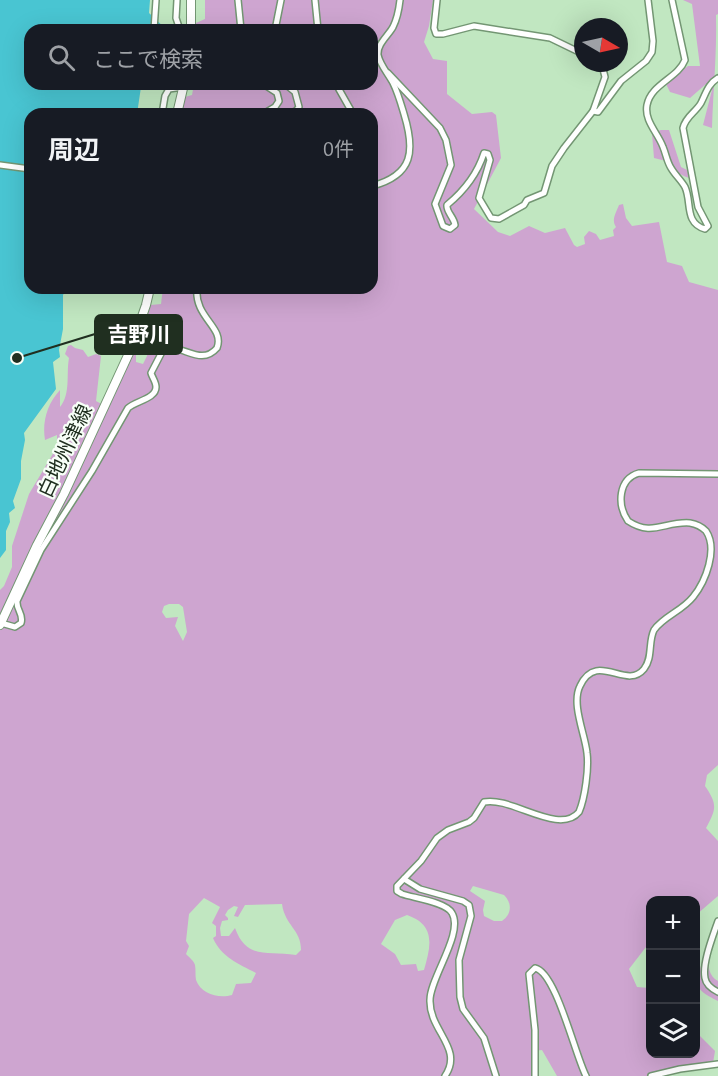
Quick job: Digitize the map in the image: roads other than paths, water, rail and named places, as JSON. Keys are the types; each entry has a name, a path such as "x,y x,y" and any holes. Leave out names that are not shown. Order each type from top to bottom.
{"main road":[{"path":"191,0 191,24"},
{"path":"178,108 182,90"},
{"name":"白地州津線","path":"0,624 37,544 64,495 130,351 149,294"}],"street":[{"path":"155,24 156,0"},
{"path":"177,0 178,24"},
{"path":"238,0 240,24"},
{"path":"276,24 281,0"},
{"path":"315,0 317,24"},
{"path":"400,0 393,27 378,52 381,63 388,73 440,128 446,140 451,165 435,204 443,226 447,228 453,228 455,225 447,205 464,190 481,164 484,153 488,154 490,160 478,198 490,218 499,219 524,205 526,200 544,193 552,166 593,111 605,77 604,72"},
{"path":"437,0 434,28 436,34 474,26 550,38 574,50"},
{"path":"593,111 598,112 621,81 646,61 652,52 653,41 648,0"},
{"path":"672,0 685,60 654,92 649,99 647,111 670,167 686,188 691,217 700,228 705,230 708,223 698,207 683,128 688,116 701,104 711,83 718,78"},
{"path":"378,184 394,177 404,167 410,153 411,136 398,93 388,73"},
{"path":"163,108 168,90"},
{"path":"272,90 277,93 279,101 273,108"},
{"path":"292,90 298,108"},
{"path":"339,90 350,108"},
{"path":"0,165 24,168"},
{"path":"0,624 20,626 22,619 16,606 17,601 41,550 92,471 128,408 134,402 149,397 154,392 156,387 151,373 163,350 173,348 202,356 208,355 217,348 219,337 217,331 199,307 198,294"},
{"path":"445,1076 452,1066 452,1057 435,1023 430,998 452,935 454,916 447,907 398,892 397,886 421,861 437,838 448,830 469,822 484,802 510,804 555,819 569,819 579,812 588,757 579,717 579,686 585,678 597,670 627,676 641,672 647,664 654,630 693,597 707,575 714,554 713,540 697,525 686,524 647,529 628,521 621,506 622,491 630,478 639,473 718,474"},
{"path":"404,879 420,889 463,901 469,906 471,916 459,960 460,997 463,1009 484,1038 496,1076"},
{"path":"718,921 707,957 705,978 707,984 718,992"},
{"path":"535,1076 535,1030 529,974 535,968 541,970 547,978 560,1003 579,1062 586,1076"},
{"path":"651,1076 718,1064"}],"water":[{"path":"0,0 150,0 149,13 161,24 24,24 24,90 141,90 138,108 24,108 24,294 64,294 63,329 60,357 53,362 56,389 24,433 21,479 13,501 15,508 9,513 6,550 0,558"}],"place":[{"name":"吉野川","path":"17,358"}]}
